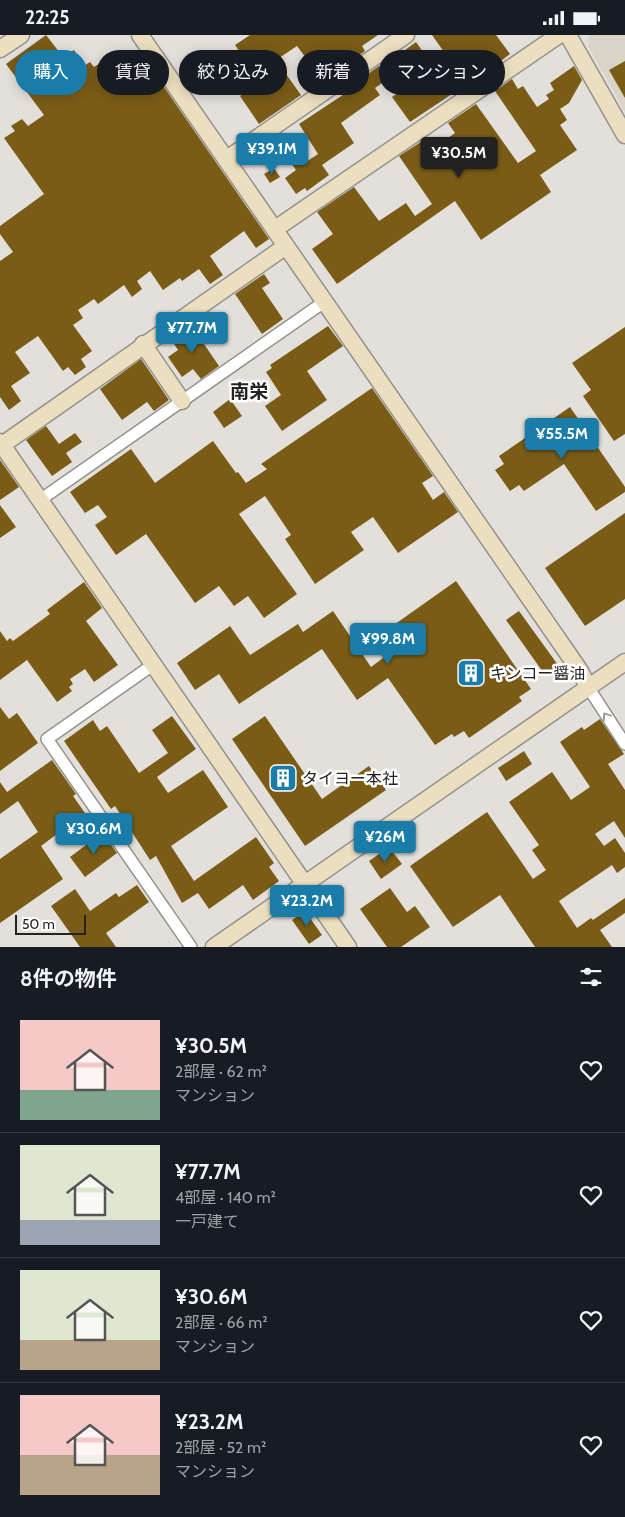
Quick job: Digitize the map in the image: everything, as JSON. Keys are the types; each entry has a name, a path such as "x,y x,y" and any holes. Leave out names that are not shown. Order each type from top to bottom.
{"street":[{"path":"0,49 21,35"},
{"path":"140,35 580,671 588,687 625,744"},
{"path":"226,159 406,35"},
{"path":"275,229 568,36 625,135"},
{"path":"286,246 1,443 348,947"},
{"path":"40,500 324,302"},
{"path":"143,345 182,401"},
{"path":"214,947 625,662"},
{"path":"154,664 47,739 191,947"}],"shaded area":[{"path":"589,35 625,35 625,112 588,46"}],"building":[{"path":"46,35 58,50 25,50"},
{"path":"250,35 378,35 362,46 364,50 300,50 297,46 287,53 287,50 238,50 235,45"},
{"path":"432,35 496,35 510,54 505,58 505,50 443,50"},
{"path":"416,42 422,50 405,50"},
{"path":"15,57 15,76 6,64"},
{"path":"625,61 625,98 609,70"},
{"path":"90,62 94,67 97,65 97,95 169,94 269,239 256,248 244,231 210,256 223,275 210,284 199,269 182,281 180,278 163,290 150,271 137,281 142,289 132,297 124,285 98,304 94,299 78,310 83,318 73,325 92,351 81,359 86,367 75,375 68,367 63,371 38,336 15,352 30,373 11,386 21,401 9,410 0,397 0,261 13,252 0,234 0,226 44,194 4,138 15,131 11,126 22,119 28,126 44,115 29,95 87,95 87,64"},
{"path":"379,66 379,85 375,88 380,95 341,123 354,143 322,165 329,175 307,191 305,188 296,194 285,178 296,170 282,150 293,142 306,162 318,154 299,124 343,95 369,95 369,73"},
{"path":"574,66 582,80 569,103 560,109 567,120 560,125 577,150 540,175 551,192 481,240 455,201 337,284 312,249 333,234 317,212 354,187 379,221 406,203 415,216 432,204 399,156 424,140 431,150 455,133 448,123 476,104 518,163 536,151 498,95 505,95 505,84 512,79 518,89 523,86 537,107 549,99 546,95 554,90 550,83"},
{"path":"287,75 297,89 297,95 301,95 259,124 240,96 287,95"},
{"path":"395,95 450,95 410,122 392,97"},
{"path":"274,168 280,177 270,183 264,174"},
{"path":"264,274 270,283 262,288 283,319 262,334 235,294"},
{"path":"191,325 219,366 201,379 193,369 182,377 168,357 178,350 171,339"},
{"path":"328,326 343,346 307,371 327,400 282,431 265,406 281,395 266,372 272,368 270,365"},
{"path":"625,327 625,434 614,441 583,396 591,390 572,363"},
{"path":"141,359 169,400 154,411 147,402 122,420 100,389"},
{"path":"372,388 433,476 422,483 433,500 444,492 458,512 398,553 373,517 351,532 364,550 315,584 285,539 291,535 265,496 239,514 297,594 264,618 248,596 234,606 219,586 195,603 146,534 116,555 95,525 107,517 98,505 85,513 70,492 131,449 155,483 213,441 236,473 238,472 246,483 267,469 261,464"},
{"path":"230,399 242,416 224,428 213,412"},
{"path":"570,407 625,487 625,492 596,511 564,464 524,491 519,485 510,491 495,470 504,464 499,456"},
{"path":"46,426 59,444 75,433 82,442 66,453 72,462 52,476 26,440"},
{"path":"0,460 19,487 0,500"},
{"path":"0,505 16,527 0,538"},
{"path":"625,513 625,599 585,626 545,568"},
{"name":"キンコー醤油","path":"456,581 531,689 519,697 522,701 469,738 464,731 454,737 452,734 435,745 388,678 357,700 322,649 239,704 219,674 195,690 177,663 230,626 250,655 298,624 303,632 333,611 371,667 402,644 391,627"},
{"path":"84,582 102,608 86,621 118,665 94,682 85,669 70,679 73,684 69,687 72,691 57,702 27,660 0,680 0,631 7,641 10,638 13,641 50,614 47,610"},
{"path":"519,611 558,665 545,675 506,620"},
{"path":"0,707 9,719 17,713 38,743 0,771"},
{"path":"172,716 196,749 157,777 168,793 203,770 228,807 171,846 194,881 256,837 274,863 269,867 279,881 253,900 243,885 209,909 198,893 182,903 156,856 150,860 115,806 111,809 64,741 93,720 100,731 107,726 139,773 168,753 152,730"},
{"name":"タイヨー本社","path":"265,716 322,799 369,766 386,790 305,846 232,739"},
{"path":"600,719 624,754 608,764 625,790 625,838 614,821 595,834 604,846 615,838 625,853 625,867 617,873 612,865 559,901 577,928 591,918 593,920 625,898 625,913 600,930 612,947 535,947 500,895 453,927 410,866 487,812 533,879 546,870 532,850 539,845 509,802 552,772 571,800 590,787 560,742 582,727 584,730"},
{"path":"524,751 532,764 506,781 498,768"},
{"path":"52,760 76,794 73,796 85,813 41,846 63,879 0,923 0,859 38,832 18,801 0,814 0,782 7,792"},
{"path":"102,833 117,853 85,877 70,857"},
{"path":"389,847 402,864 381,879 369,861"},
{"path":"137,885 149,902 106,933 116,947 80,947 51,906 75,889 90,911 116,893 119,897"},
{"path":"390,888 407,912 415,906 430,927 401,947 387,947 360,909"},
{"path":"305,911 322,935 309,944 292,920"}],"place":[{"name":"キンコー醤油","path":"471,673"},
{"name":"タイヨー本社","path":"283,778"}],"district":[{"name":"南栄","path":"249,391"}]}
